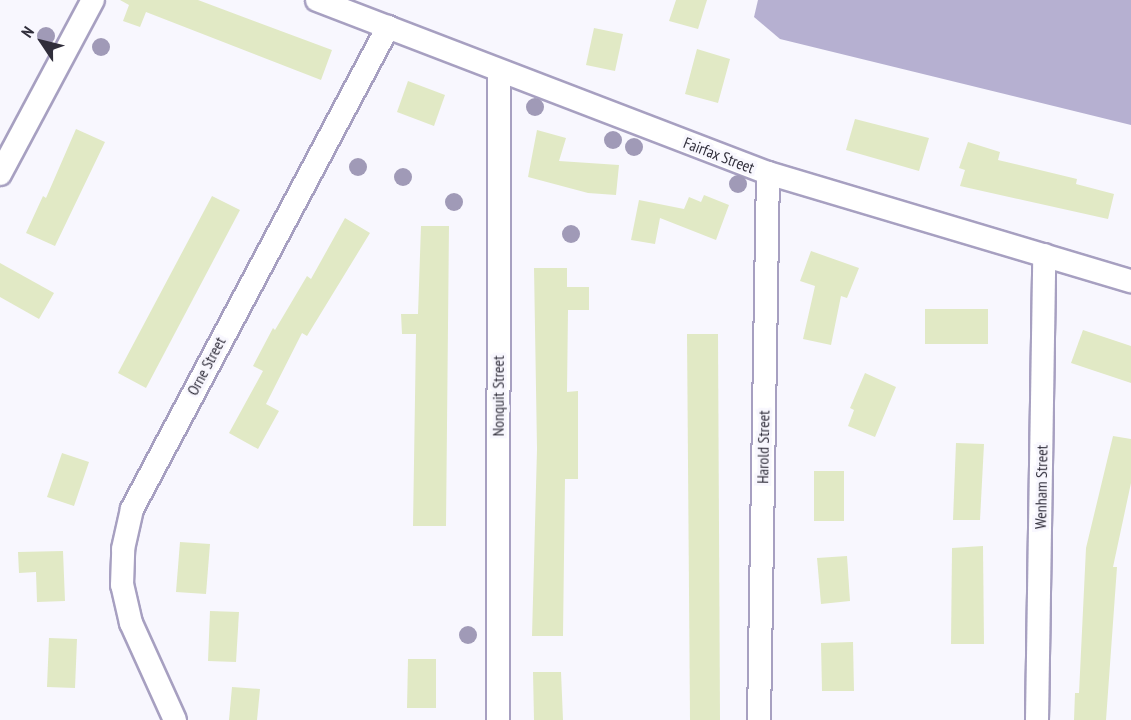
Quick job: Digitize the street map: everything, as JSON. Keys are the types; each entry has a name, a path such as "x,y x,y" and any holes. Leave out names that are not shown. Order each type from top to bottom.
{"street":[{"path":"0,174 93,0"},
{"name":"Fairfax Street","path":"317,0 499,72 768,173 1131,281"},
{"name":"Orne Street","path":"175,720 131,623 122,585 123,549 132,509 387,27"},
{"name":"Nonquit Street","path":"498,720 499,72"},
{"name":"Harold Street","path":"759,720 768,173"},
{"name":"Wenham Street","path":"1037,720 1044,255"}],"shaded area":[{"path":"758,0 1131,0 1131,125 780,39 754,17"}],"building":[{"path":"120,0 198,0 332,50 321,80 146,12 140,27 123,21 129,5"},
{"path":"676,0 707,0 698,29 669,21"},
{"path":"594,28 623,34 615,71 586,65"},
{"path":"697,49 730,59 718,103 685,94"},
{"path":"408,81 445,95 434,126 397,112"},
{"path":"855,119 929,138 919,171 846,150"},
{"path":"76,129 105,142 55,246 26,233 43,196 46,198"},
{"path":"537,130 566,138 559,161 619,165 616,195 588,193 528,177"},
{"path":"968,142 1000,152 998,160 1077,179 1076,184 1114,194 1108,219 960,186 965,170 959,168"},
{"path":"704,195 729,205 716,240 660,218 655,244 631,240 639,200 684,209 689,197 701,202"},
{"path":"212,196 240,210 146,388 118,373"},
{"path":"345,218 370,233 307,336 302,333 266,404 279,411 258,449 229,433 263,371 253,366 273,328 275,330 307,276 311,279"},
{"path":"421,226 449,226 446,526 413,526 416,334 402,334 401,314 418,314"},
{"path":"811,251 859,268 847,298 841,296 831,345 803,339 815,286 800,281"},
{"path":"0,263 54,293 39,319 0,297"},
{"path":"534,268 567,268 567,287 589,287 589,310 568,310 567,392 578,391 578,479 565,479 563,636 532,636 537,449"},
{"path":"925,309 988,309 988,344 925,344"},
{"path":"1083,330 1131,346 1131,383 1071,363"},
{"path":"687,334 718,334 720,720 690,720"},
{"path":"865,373 896,387 875,437 848,426 854,410 850,408"},
{"path":"1113,436 1131,439 1131,483 1113,567 1117,567 1106,720 1074,720 1075,693 1079,693 1086,548"},
{"path":"956,443 984,444 980,520 953,520"},
{"path":"62,453 89,462 74,506 47,497"},
{"path":"814,471 844,471 844,521 814,521"},
{"path":"180,542 210,544 206,594 176,592"},
{"path":"983,546 984,644 951,644 952,548"},
{"path":"63,551 65,601 37,602 36,572 19,573 18,552"},
{"path":"847,556 850,601 821,604 817,558"},
{"path":"210,611 239,612 236,662 208,661"},
{"path":"49,638 77,639 75,688 47,687"},
{"path":"853,642 854,691 822,691 821,643"},
{"path":"408,659 436,659 436,708 407,708"},
{"path":"533,672 561,672 563,720 534,720"},
{"path":"232,687 260,689 257,720 229,720"}]}
